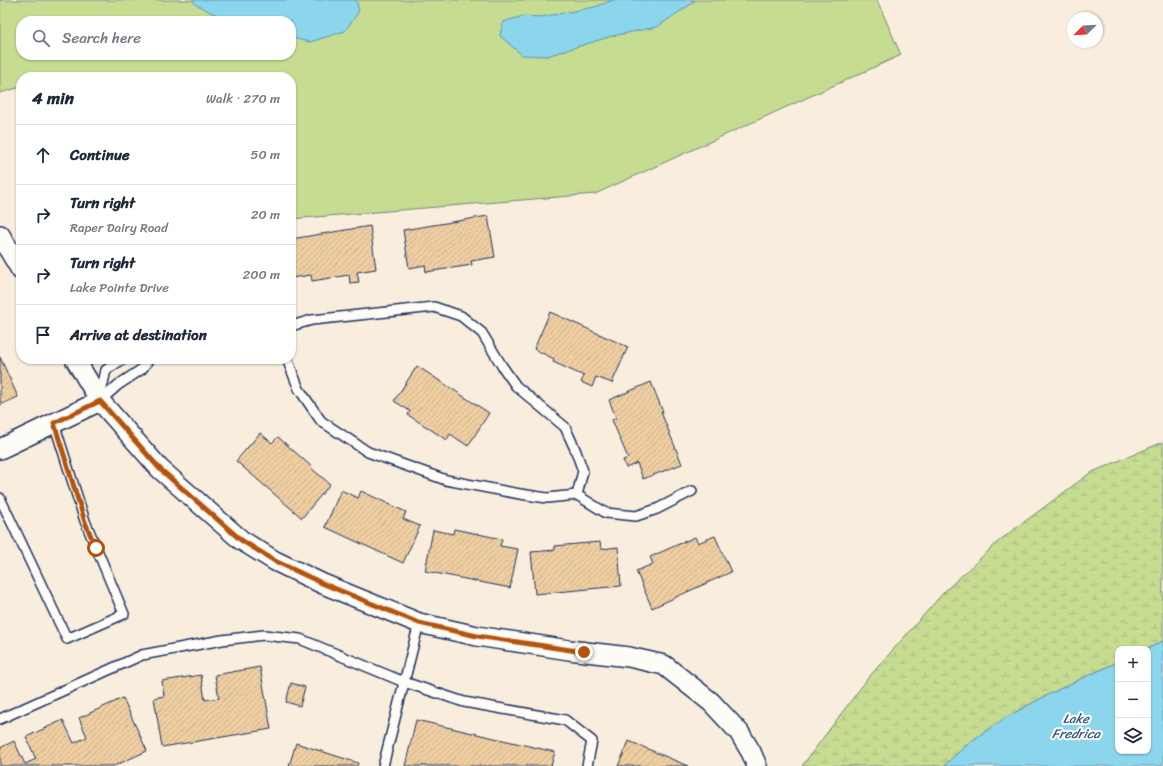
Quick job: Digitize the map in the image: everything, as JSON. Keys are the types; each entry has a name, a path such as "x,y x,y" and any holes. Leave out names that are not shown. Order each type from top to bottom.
{"street":[{"path":"0,235 16,262"},
{"path":"78,364 100,401 160,469 241,540 275,561 302,574 419,623 477,636 569,650 629,657 664,665 711,702 739,732 751,752 757,766"},
{"path":"0,449 100,401"}],"lane":[{"path":"296,325 312,320 434,307 461,316 482,333 516,386 565,427 583,472 577,494"},
{"path":"100,401 106,370 116,364"},
{"path":"100,401 118,386 142,370 146,364"},
{"path":"289,364 299,389 321,421 368,452 446,480 547,498 577,494 606,513 636,516 656,509 692,490"},
{"path":"0,498 67,639 124,614 85,522 54,423"},
{"path":"383,766 419,623"},
{"path":"0,719 142,655 222,640 264,635 300,639 404,682 464,702 565,720 592,741 587,766"}],"green space":[{"path":"0,0 877,0 901,55 595,194 296,219 296,72 16,72 16,88 0,93"},
{"path":"1163,442 1163,641 1151,647 1115,646 1115,663 1026,706 982,734 962,749 944,766 802,766 868,678 945,591 1000,540 1090,473"}],"water":[{"path":"192,0 356,0 359,11 345,31 310,42 296,39 296,16 218,16 195,4"},
{"path":"613,0 694,0 694,2 657,27 612,36 547,56 522,55 500,36 503,22 523,16 541,17 595,7"},
{"name":"Lake Fredrica","path":"1163,641 1163,766 944,766 962,749 982,734 1026,706 1115,663 1115,754 1151,754 1151,647"}],"building":[{"path":"488,216 495,257 471,261 472,265 426,272 425,265 409,268 403,230"},
{"path":"370,226 376,269 357,272 359,282 350,283 349,275 312,281 311,275 296,277 296,238"},
{"path":"550,312 628,347 612,383 596,377 592,387 581,382 584,376 553,362 554,359 534,349"},
{"path":"0,357 18,397 0,405"},
{"path":"417,366 489,413 468,446 450,434 447,440 408,415 410,411 394,401"},
{"path":"651,382 663,412 661,412 682,464 643,479 637,463 626,468 623,460 628,458 612,420 616,418 609,400"},
{"path":"260,433 272,443 278,437 330,484 302,518 236,461"},
{"path":"341,490 358,498 361,491 406,512 403,519 420,526 403,563 325,527"},
{"path":"454,529 502,539 500,546 518,549 510,588 425,571 433,530 453,534"},
{"path":"715,536 731,572 652,608 636,571 653,564 650,557 695,537 698,543"},
{"path":"600,542 601,549 618,547 621,586 535,594 531,552 555,550 555,546"},
{"path":"260,667 271,729 162,747 154,698 164,696 162,681 201,675 205,700 219,698 215,675"},
{"path":"291,683 305,687 300,706 286,702"},
{"path":"123,698 147,751 114,766 0,766 0,748 14,741 25,764 36,759 26,737 63,720 74,743 87,737 79,718"},
{"path":"416,720 555,752 551,766 405,766"},
{"path":"629,741 688,766 618,766"},
{"path":"296,743 358,763 357,766 289,766"}],"route":[{"path":"96,548 85,522 54,423 100,401 160,469 241,540 275,561 324,584 419,623 477,636 584,652"}]}
